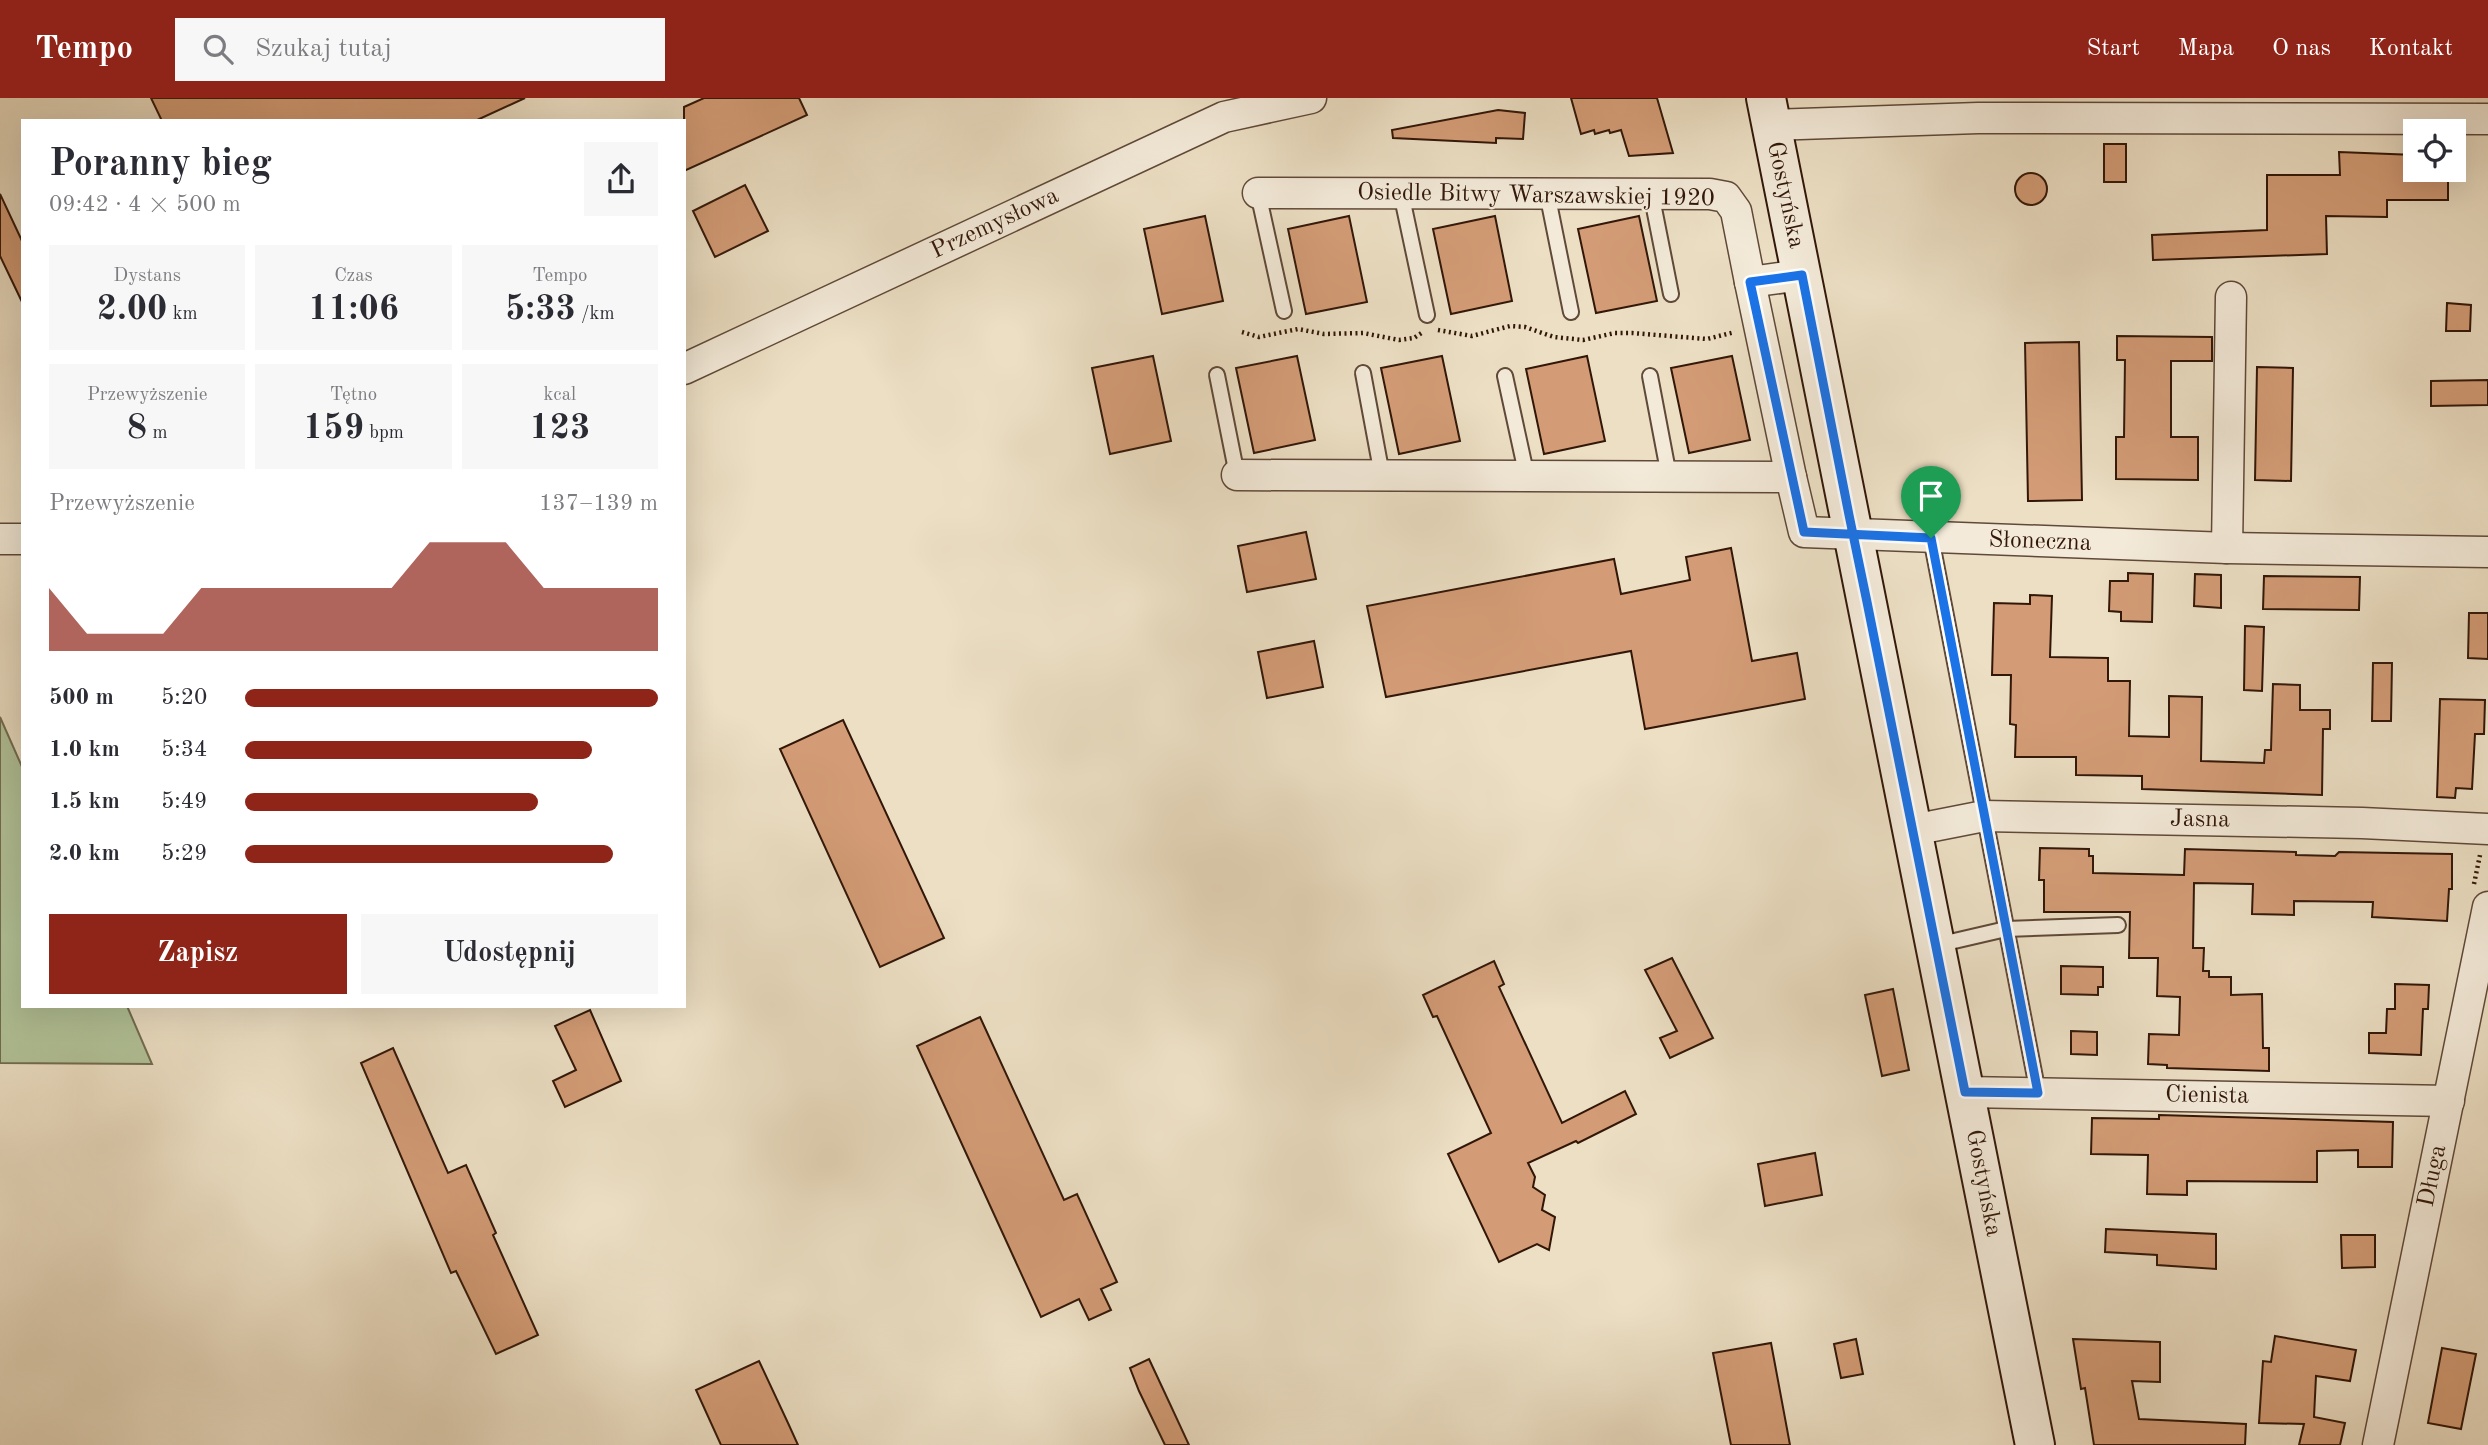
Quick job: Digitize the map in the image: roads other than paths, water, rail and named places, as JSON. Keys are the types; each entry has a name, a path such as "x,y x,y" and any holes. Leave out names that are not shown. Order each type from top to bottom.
{"main road":[{"name":"Gostyńska","path":"1769,112 2035,1445"}],"street":[{"name":"Przemysłowa","path":"686,368 1224,117 1311,98"},
{"path":"1769,112 1978,118 2488,119"},
{"name":"Osiedle Bitwy Warszawskiej 1920","path":"1258,193 1710,194 1726,197 1736,211 1804,532 1853,535"},
{"path":"1750,282 1802,275"},
{"path":"2227,548 2231,297"},
{"path":"1237,475 1791,477"},
{"name":"Słoneczna","path":"1853,535 2227,548 2488,552"},
{"path":"0,539 21,539"},
{"name":"Jasna","path":"1913,830 1984,816 2362,822 2488,829"},
{"name":"Długa","path":"2378,1445 2488,907"},
{"name":"Cienista","path":"1965,1092 2449,1101"}],"lane":[{"path":"1258,193 1284,311"},
{"path":"1401,193 1427,315"},
{"path":"1547,193 1571,312"},
{"path":"1651,194 1671,294"},
{"path":"1363,373 1382,475"},
{"path":"1217,375 1237,475"},
{"path":"1505,376 1527,477"},
{"path":"1650,376 1669,476"},
{"path":"1931,538 2038,1093"},
{"path":"1936,946 2006,929 2118,925"}]}
